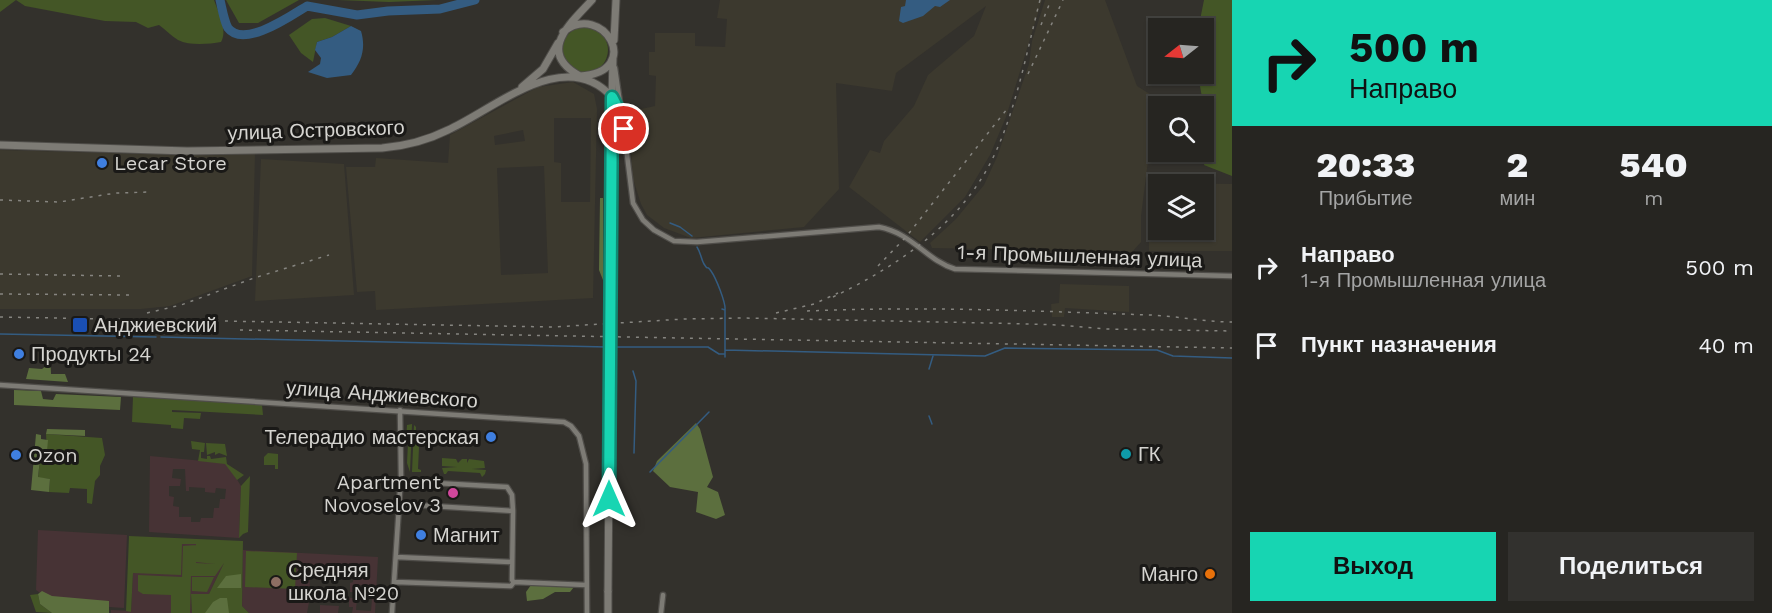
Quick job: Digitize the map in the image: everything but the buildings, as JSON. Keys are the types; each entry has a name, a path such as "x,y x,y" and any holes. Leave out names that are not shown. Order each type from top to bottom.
{"street":[{"path":"516,93 543,69 562,34 592,0"},
{"path":"608,613 612,97 616,0"},
{"path":"612,97 596,82 566,67 560,58 558,47 562,34 571,24 581,21 597,22 610,33 622,116"},
{"path":"580,76 601,72 609,64 614,51"},
{"name":"улица Островского","path":"0,146 187,151 382,148 411,145 438,135 545,80 580,76"},
{"name":"1-я Промышленная улица","path":"612,97 622,116 633,203 643,220 654,230 674,241 697,242 879,227 891,229 903,235 942,265 956,269 1232,276"},
{"name":"улица Анджиевского","path":"0,386 556,420 571,426 579,436 586,464 587,613"},
{"path":"392,613 400,481 400,410"},
{"path":"400,481 507,487 512,495 512,580 514,582"},
{"path":"399,504 513,511"},
{"path":"396,557 512,562"},
{"path":"394,582 512,586 514,582"},
{"path":"514,582 586,585"},
{"path":"661,613 663,595"}],"shaded area":[{"path":"720,0 1042,0 1006,117 990,155 965,197 920,242 849,187 870,150 880,153 884,141 914,106 928,75 974,36 986,6 896,73 892,91 836,83 839,189 804,227 691,238 664,228 647,215 641,204 633,179 628,112 655,106 656,76 649,75 649,52 655,52 655,33 695,33 695,46 725,47 727,19 717,18"},
{"path":"1045,0 1105,0 1137,86 1153,96 1148,96 1148,161 1141,216 1141,242 1132,252 932,248 930,243 956,219 984,185 997,157 1029,64 1032,41"},
{"path":"573,82 594,94 597,109 593,298 376,310 375,291 357,292 346,167 375,167 376,158 448,163 450,135 538,87","holes":["554,118 591,118 590,202 561,202 561,163 554,162","523,130 525,141 495,145 494,136","544,166 548,273 501,275 497,168"]},
{"path":"0,150 255,154 252,276 170,306 141,309 0,309"},
{"path":"261,159 344,164 354,295 255,301"},
{"path":"1214,184 1232,184 1232,251 1149,251 1149,240 1214,240"},
{"path":"1060,284 1129,286 1129,312 1065,308 1064,317 1052,317 1051,304 1059,303"},
{"path":"150,456 225,463 241,486 239,538 149,532","holes":["173,469 185,469 186,491 189,491 189,487 205,488 205,492 215,493 216,488 226,489 225,499 220,499 219,508 214,508 213,518 201,518 200,522 191,522 191,517 179,517 179,507 173,506 174,497 169,496 169,486 180,486 181,479 172,478"]},
{"path":"38,530 127,535 124,608 54,603 36,590"},
{"path":"182,544 197,544 224,563 209,594 191,594 192,613 111,613 111,610 131,611 133,573"},
{"name":"Средняя школа №20","path":"243,550 378,557 375,613 352,613 353,607 349,607 349,598 353,598 350,583 353,582 354,566 339,565 340,580 321,580 322,570 309,569 310,589 306,589 305,596 310,597 307,613 249,613 242,606","holes":["358,585 373,586 371,611 356,610"]},
{"name":"Средняя школа №20","path":"320,605 339,606 338,613 320,613"}],"green space":[{"path":"0,0 16,0 0,12"},
{"path":"16,0 214,0 222,21 223,37 221,42 188,43 178,40 159,25 148,28 136,22 105,21 25,6"},
{"path":"226,0 299,0 258,23 239,23"},
{"path":"338,0 437,0 389,2"},
{"path":"1204,0 1232,0 1232,176 1204,165 1205,162 1214,162 1214,96 1202,96 1200,84 1214,84 1214,18 1201,18"},
{"path":"325,18 351,26 332,37 317,42 313,62 301,53 289,35 312,19"},
{"path":"585,27 601,34 608,50 601,66 585,73 569,66 562,50 569,34"},
{"path":"600,198 603,198 603,280 599,270"},
{"path":"50,350 51,374 65,374 68,382 26,379 29,368 42,369 47,365 45,351"},
{"path":"14,390 41,391 43,399 53,400 56,394 121,397 120,410 14,405"},
{"path":"133,397 257,404 262,405 263,415 172,410 172,412 201,413 200,419 184,418 183,429 171,428 171,425 132,422"},
{"path":"696,423 700,429 713,477 707,487 718,492 725,515 716,519 696,512 698,492 670,487 653,471 657,461"},
{"path":"412,424 410,472 407,463 408,443 406,441 407,425"},
{"path":"414,425 416,444 419,447 418,469 421,472 412,472"},
{"path":"47,429 85,430 85,436 46,434"},
{"path":"36,434 41,435 41,439 48,440 47,451 41,450 38,477 50,479 49,492 31,490"},
{"path":"46,434 102,438 105,455 100,466 100,475 95,481 92,504 87,503 87,489 70,488 69,493 49,492 50,479 38,478 41,450 47,451"},
{"path":"191,441 205,443 201,458 226,457 227,464 244,475 237,480 225,464 198,461 200,450 192,449"},
{"path":"206,443 225,444 227,456 219,453 215,455 215,452 207,455"},
{"path":"268,453 278,454 278,469 275,469 275,465 264,465 264,457"},
{"path":"442,458 456,459 458,463 462,459 467,459 467,463 469,459 484,461 485,468 472,469 486,470 485,474 482,477 480,473 448,471 444,474 442,468 457,467 442,466"},
{"path":"250,476 248,532 239,538 241,486"},
{"path":"129,536 243,541 242,606 249,613 192,613 191,594 209,594 224,563 215,576 191,576 190,613 171,613 171,595 143,594 138,591 138,575 182,577 183,546 196,544 182,544 181,575 133,573 131,612 126,611"},
{"path":"246,551 297,553 295,589 245,587"},
{"path":"241,574 241,588 217,588 226,576"},
{"path":"192,577 214,577 207,592 192,591"},
{"path":"531,585 574,587 570,592 555,592 543,599 527,601 526,592"},
{"path":"42,591 52,596 109,601 109,613 52,613 40,604 38,594"},
{"path":"38,594 40,604 52,613 36,612 30,595"},
{"path":"220,598 227,598 229,613 205,613 213,602"}],"water":[{"path":"906,0 950,0 940,7 935,6 923,16 903,23 899,21 901,7 905,6"},
{"path":"351,26 361,31 363,49 358,65 351,75 327,78 308,72 320,64 321,58 315,50 317,42 332,37"}],"waterway":[{"path":"220,0 228,28 235,33 245,35 268,28 307,6 357,15 440,9 475,0"},
{"path":"670,223 692,236"},
{"path":"697,247 704,264 711,271 718,285 725,310"},
{"path":"722,309 725,310 725,357"},
{"path":"0,334 156,337"},
{"path":"161,337 607,347"},
{"path":"612,347 708,347 719,354 725,354"},
{"path":"725,350 985,356 1005,348 1157,350 1173,356 1232,358"},
{"path":"929,369 933,356"},
{"path":"633,371 636,381 634,453"},
{"path":"650,472 709,412"},
{"path":"929,416 932,424"}],"railway":[{"path":"833,297 899,260 919,245 956,212 972,192 996,152 1012,110 1040,0"},
{"path":"1041,25 1051,0"},
{"path":"1028,74 1063,0"},
{"path":"878,266 906,237 1007,109"},
{"path":"0,200 59,202 116,193 150,192"},
{"path":"147,313 181,305 254,278 329,255"},
{"path":"0,274 121,276"},
{"path":"776,313 814,304 838,293"},
{"path":"0,294 132,295"},
{"path":"807,311 893,309 1021,311 1150,315 1232,322"},
{"path":"0,317 553,327 743,318 1232,331"},
{"path":"240,330 1232,348"}],"place":[{"name":"Lecar Store","path":"102,163"},
{"name":"Анджиевский","path":"80,325"},
{"name":"Продукты 24","path":"19,354"},
{"name":"Телерадио мастерская","path":"491,437"},
{"name":"ГК","path":"1126,454"},
{"name":"Ozon","path":"16,455"},
{"name":"Apartment Novoselov 3","path":"453,493"},
{"name":"Магнит","path":"421,535"},
{"name":"Манго","path":"1210,574"},
{"name":"Средняя школа №20","path":"276,582"}],"route":[{"path":"609,499 612,97 622,116 624,129"}]}
